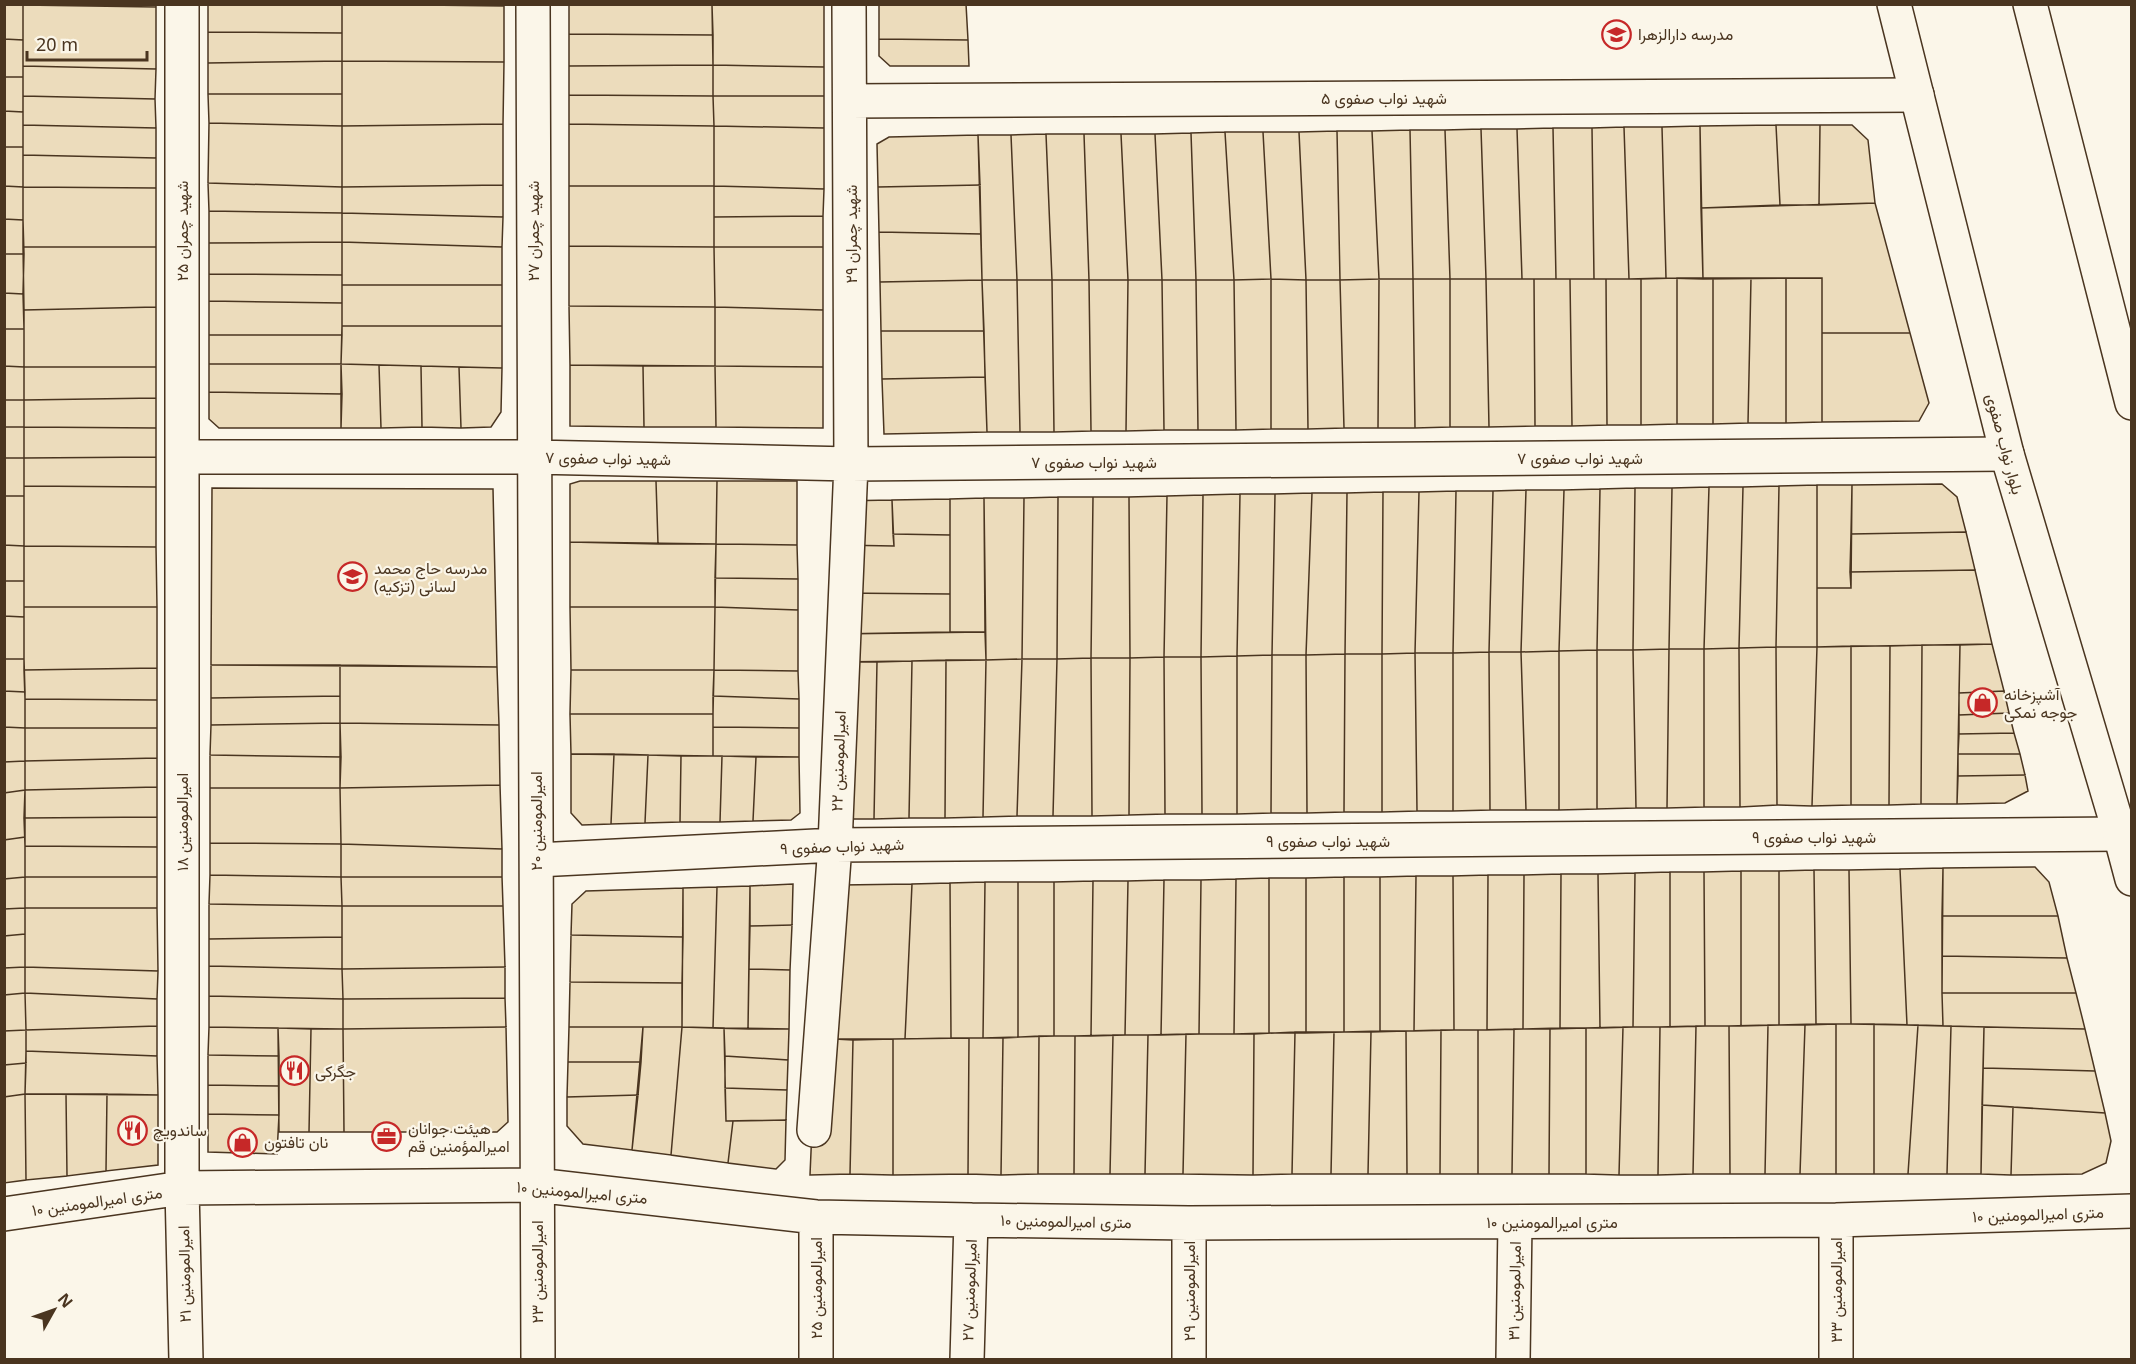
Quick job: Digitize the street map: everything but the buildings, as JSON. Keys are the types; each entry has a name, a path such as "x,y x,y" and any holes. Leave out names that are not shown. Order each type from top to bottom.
{"street":[{"name":"شهید چمران ۲۵","path":"182,4 182,456"},
{"name":"شهید چمران ۲۷","path":"533,4 533,457"},
{"name":"شهید چمران ۲۹","path":"849,4 851,464"},
{"name":"بلوار نواب صفوی","path":"1894,4 2007,454 2132,879"},
{"path":"2030,4 2132,404"},
{"name":"شهید نواب صفوی ۵","path":"850,101 1917,95"},
{"name":"شهید نواب صفوی ۷","path":"182,456 533,457 851,464 2007,454"},
{"name":"امیرالمومنین ۱۸","path":"182,456 182,1188"},
{"name":"امیرالمومنین ۲۰","path":"533,457 537,860 536,1185"},
{"name":"امیرالمومنین ۲۲","path":"814,1130 835,845 851,464"},
{"name":"شهید نواب صفوی ۹","path":"537,860 835,845 2120,834"},
{"name":"۱۰ متری امیرالمومنین","path":"4,1214 182,1188 536,1185 816,1217 971,1220 1189,1223 1836,1220 2132,1211"},
{"name":"امیرالمومنین ۲۳","path":"536,1185 538,1359"},
{"name":"امیرالمومنین ۲۱","path":"182,1188 186,1359"},
{"name":"امیرالمومنین ۲۵","path":"816,1217 816,1359"},
{"name":"امیرالمومنین ۲۷","path":"967,1359 971,1220"},
{"name":"امیرالمومنین ۳۳","path":"1836,1220 1836,1359"},
{"name":"امیرالمومنین ۳۱","path":"1513,1359 1515,1222"},
{"name":"امیرالمومنین ۲۹","path":"1189,1223 1189,1359"}],"place":[{"name":"مدرسه دارالزهرا","path":"1617,34"},
{"name":"مدرسه حاج محمد لسانی (تزکیه)","path":"353,577"},
{"name":"آشپزخانه جوجه نمکی","path":"1983,703"},
{"name":"جگرکی","path":"294,1071"},
{"name":"ساندویچ","path":"132,1130"},
{"name":"هیئت جوانان امیرالمؤمنین قم","path":"387,1137"},
{"name":"نان تافتون","path":"243,1142"}]}
